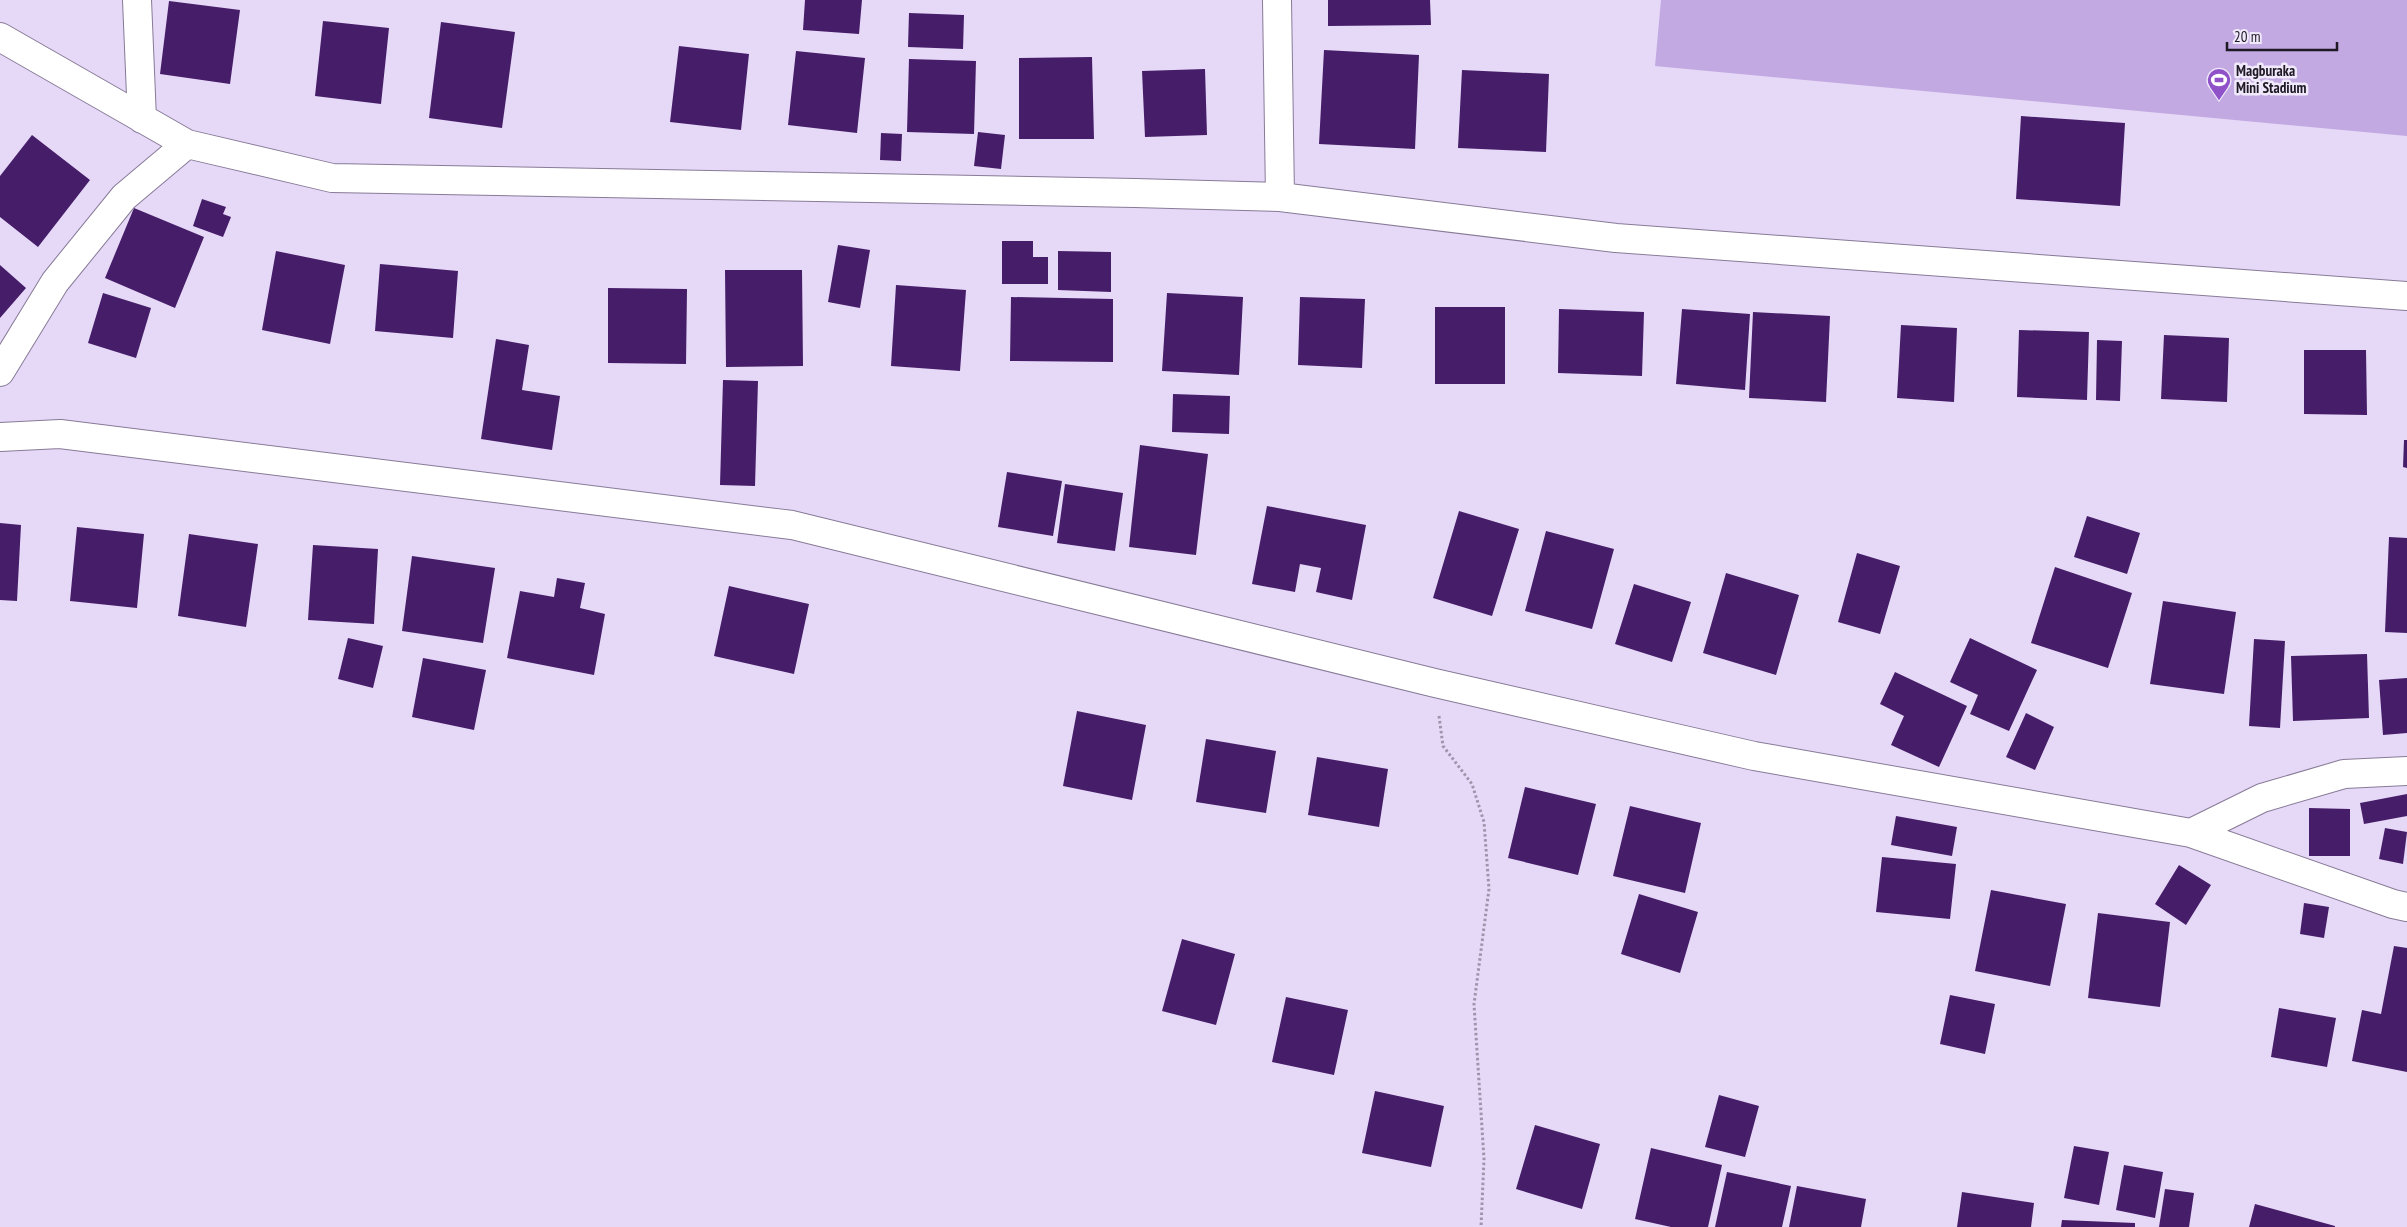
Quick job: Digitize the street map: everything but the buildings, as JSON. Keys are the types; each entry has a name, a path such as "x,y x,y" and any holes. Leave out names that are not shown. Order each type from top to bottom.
{"street":[{"path":"138,0 142,119"},
{"path":"1276,0 1280,198"},
{"path":"0,37 187,144 332,178 1135,193 1280,198 1616,238 2407,296"},
{"path":"0,372 55,282 124,197 187,144"},
{"path":"0,437 60,434 792,525 1435,684 1754,756 2191,833 2407,907"},
{"path":"2191,833 2262,798 2344,774 2407,771"}],"path":[{"path":"1435,684 1443,746 1472,784 1484,832 1489,889 1474,1004 1484,1159 1481,1227"}],"shaded area":[{"name":"Magburaka Mini Stadium","path":"1661,0 2407,0 2407,136 1655,66"}],"place":[{"name":"Magburaka Mini Stadium","path":"2219,101"}]}
